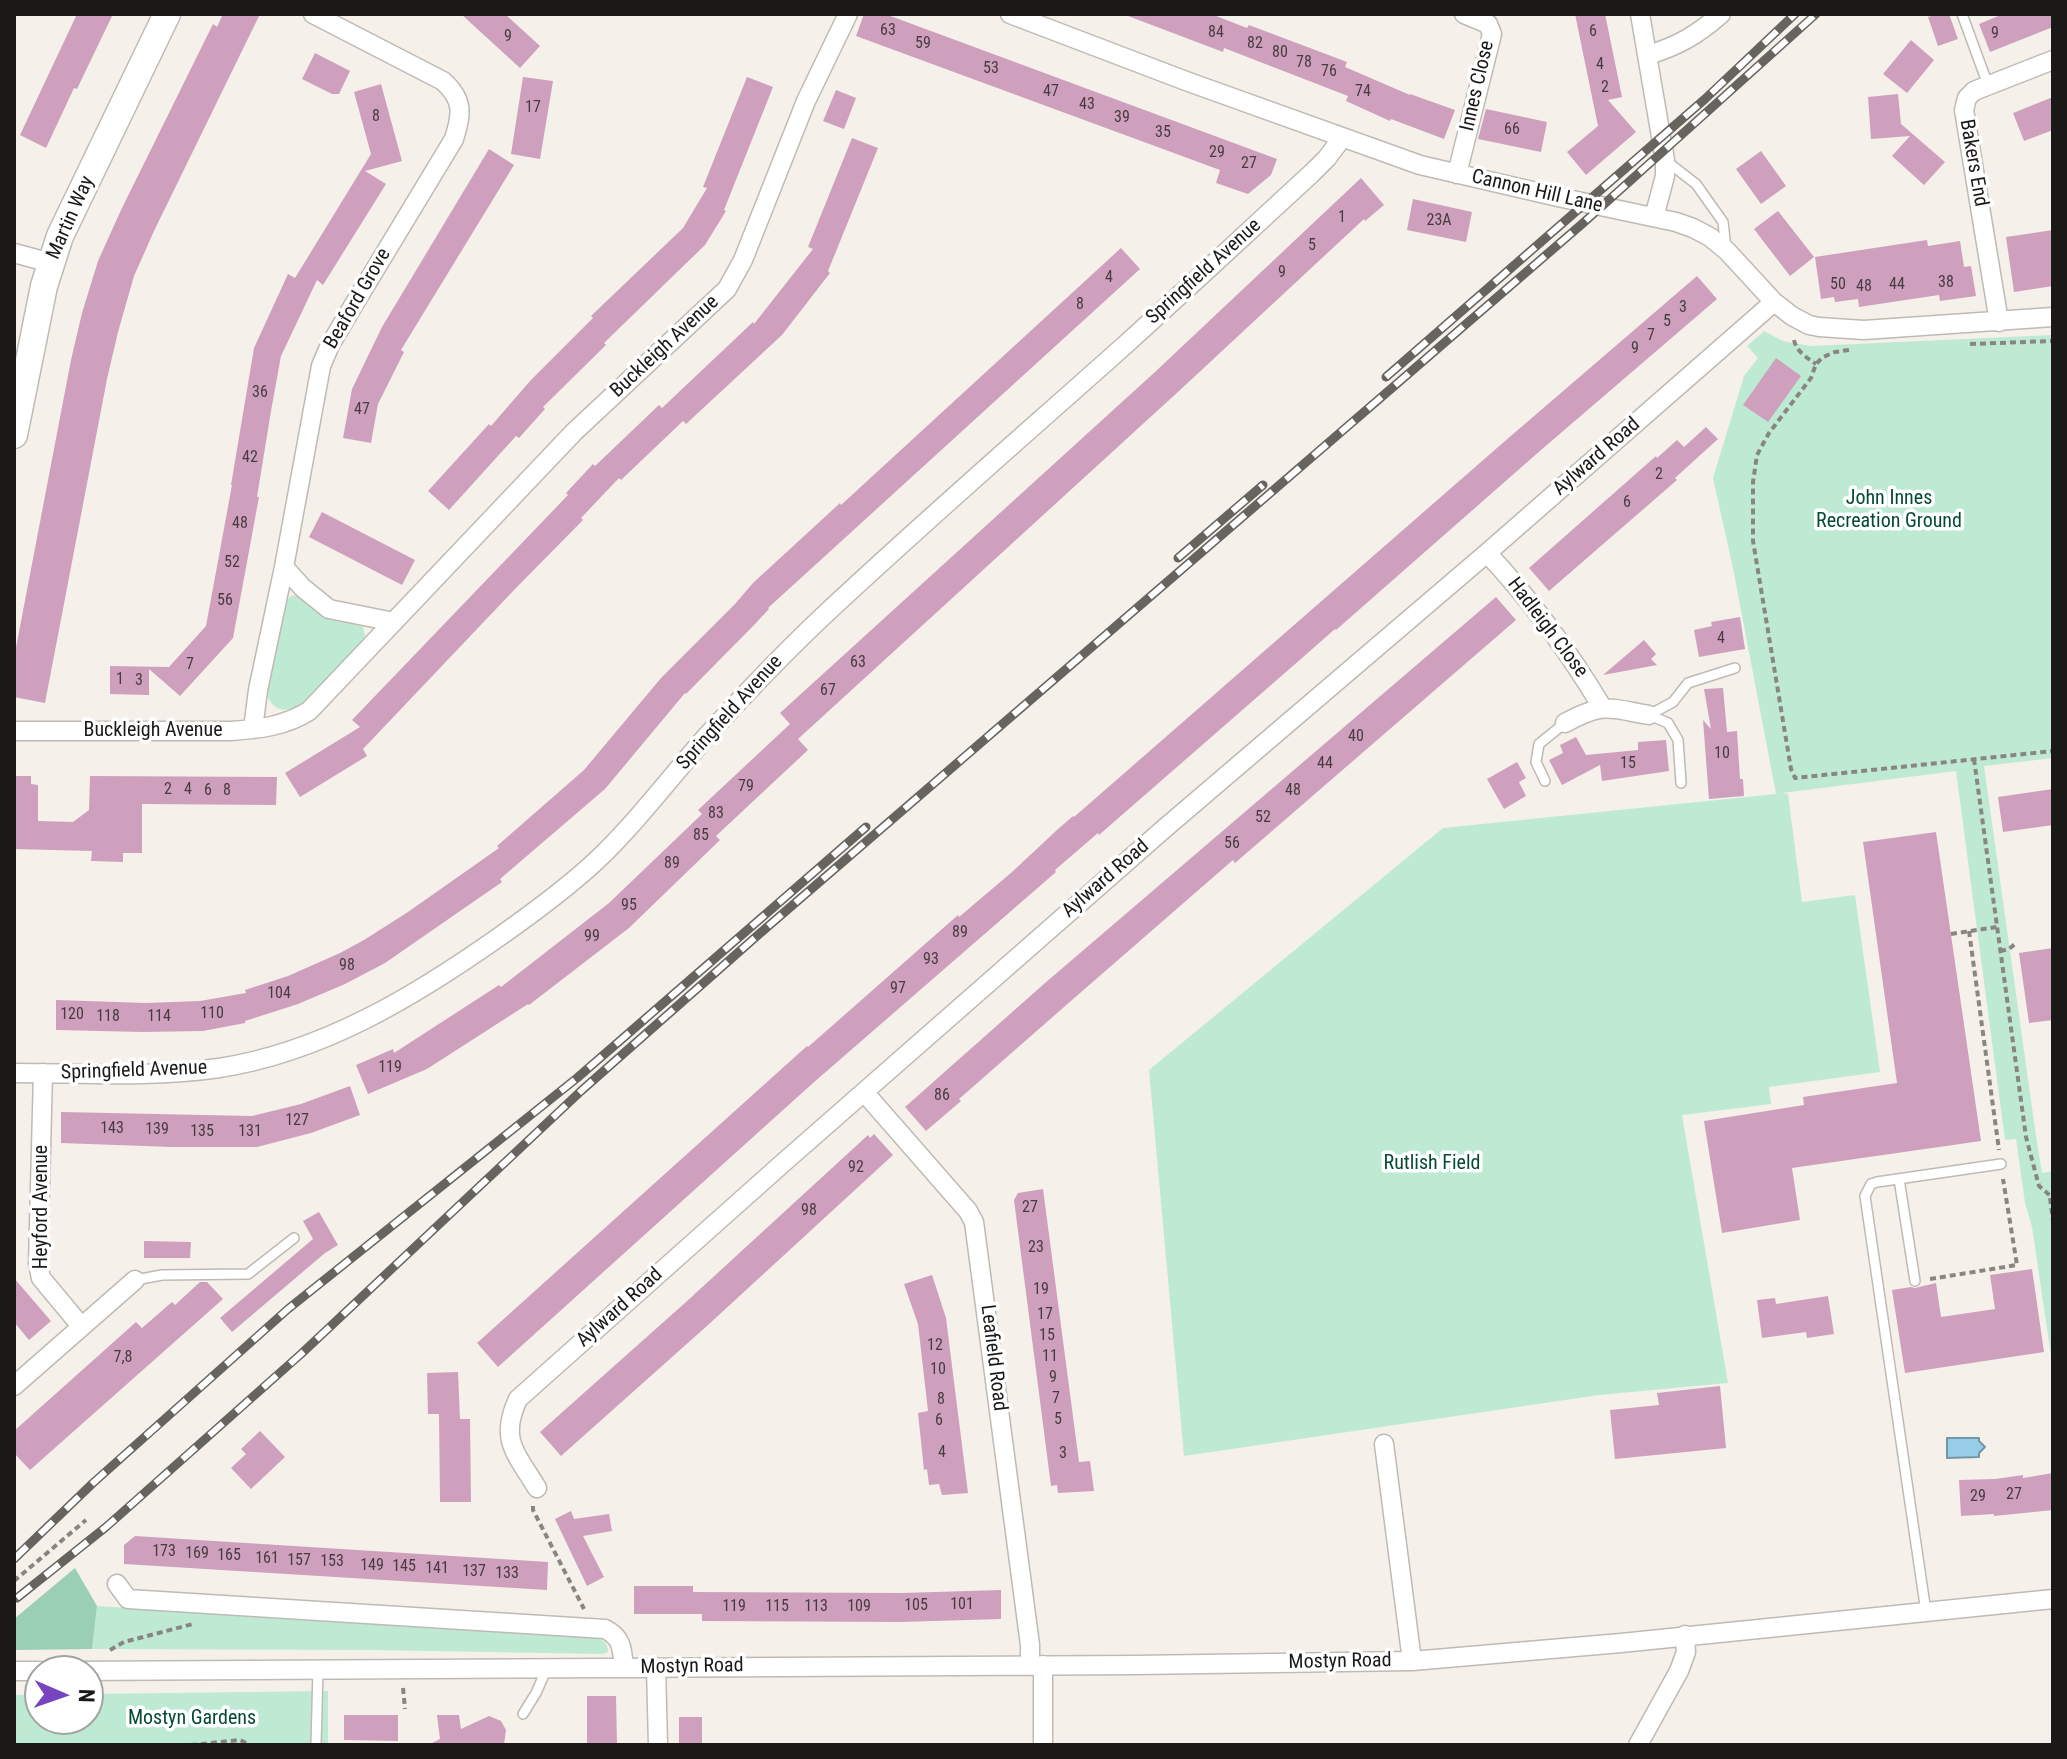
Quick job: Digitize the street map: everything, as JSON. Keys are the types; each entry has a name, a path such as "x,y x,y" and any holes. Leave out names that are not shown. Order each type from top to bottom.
{"main road":[{"name":"Martin Way","path":"14,435 38,313 60,236 167,14"}],"street":[{"name":"Beaford Grove","path":"253,729 321,366 330,345 454,139 460,119 459,102 454,90 443,81 313,14"},
{"name":"Buckleigh Avenue","path":"14,731 253,729 281,724 309,711 574,432 727,289 743,260 806,101 848,14"},
{"name":"Cannon Hill Lane","path":"1010,14 1420,165 1693,228 1727,251 1774,302 1800,321 1819,327 1864,330 2053,317"},
{"name":"Innes Close","path":"1457,174 1492,34 1488,24 1464,14"},
{"path":"1640,14 1665,160 1665,176 1654,217"},
{"path":"1648,55 1684,42 1721,14"},
{"name":"Bakers End","path":"1999,322 1964,110 1967,98 1974,91 2053,60"},
{"name":"Springfield Avenue","path":"14,1073 130,1075 256,1061 319,1040 381,1011 450,971 595,862 769,668 843,597 1301,183 1342,138"},
{"path":"14,253 51,263"},
{"name":"Aylward Road","path":"537,1488 512,1446 510,1416 518,1399 1165,828 1774,302"},
{"name":"Hadleigh Close","path":"1487,553 1531,602 1602,707"},
{"path":"284,567 329,609 394,622"},
{"path":"1565,723 1602,707 1649,715"},
{"name":"Heyford Avenue","path":"43,1073 38,1264 41,1278 81,1326"},
{"name":"Leafield Road","path":"864,1092 968,1211 974,1222 1028,1631 1036,1665 1043,1745"},
{"path":"14,1386 135,1280"},
{"path":"1384,1444 1412,1661"},
{"name":"Mostyn Road","path":"117,1584 128,1599 605,1629 619,1640 624,1668"},
{"name":"Mostyn Road","path":"104,1671 1412,1661 2053,1599"},
{"path":"1638,1745 1679,1671 1686,1652 1685,1635"},
{"path":"656,1667 658,1745"}],"lane":[{"path":"1962,14 1988,85"},
{"path":"1665,160 1696,184 1723,222 1727,251"},
{"path":"1649,715 1673,702 1688,683 1735,668"},
{"path":"1649,715 1668,723 1678,740 1681,783"},
{"path":"1545,781 1536,762 1539,744 1565,723"},
{"path":"1926,1612 1865,1196 1871,1184 2001,1164"},
{"path":"1899,1179 1915,1281"},
{"path":"135,1280 162,1275 248,1274 294,1238"},
{"path":"523,1714 547,1668"},
{"path":"316,1745 318,1670"}],"path":[{"path":"1816,364 1811,378 1769,433 1757,455 1753,482 1753,541 1795,778 2053,751"},
{"path":"1974,759 2026,1137 2039,1186 2052,1197 2053,1221"},
{"path":"1951,934 1997,927"},
{"path":"2000,951 2015,944"},
{"path":"537,1488 533,1510 585,1609 584,1626"},
{"path":"14,1581 86,1520"},
{"path":"102,1655 124,1642 196,1623"},
{"path":"191,1745 240,1740 250,1745"}],"green space":[{"name":"Rutlish Field","path":"1764,331 1783,341 1810,346 2053,335 2053,758 1984,766 2042,1173 2053,1171 2053,1369 2016,1139 2005,1140 1956,771 1782,793 1788,794 1802,902 1855,895 1880,1072 1769,1087 1771,1104 1682,1115 1728,1383 1599,1395 1184,1456 1149,1070 1443,828 1776,794 1713,478 1744,376 1758,358 1747,346"},
{"path":"296,595 329,619 363,627 365,635 363,643 309,700 284,710 274,705 266,693 286,601"},
{"path":"75,1568 97,1606 92,1649 14,1650 14,1619"},
{"path":"97,1606 595,1637 604,1642 608,1652 92,1649"},
{"name":"Mostyn Gardens","path":"328,1691 328,1745 14,1745 14,1695 24,1695 24,1735 104,1735 104,1694"}],"water":[{"path":"1947,1438 1979,1438 1985,1447 1979,1457 1947,1458"}],"building":[{"path":"77,14 113,14 46,148 20,135"},
{"path":"223,14 260,14 134,276 107,379 45,703 14,697 14,658 82,313 98,261 121,210 213,24 217,27"},
{"path":"461,14 505,14 540,46 520,68"},
{"path":"864,14 885,14 1277,159 1271,175 1248,194 1216,183 1220,170 856,36"},
{"path":"1129,14 1211,14 1247,28 1249,25 1347,62 1345,67 1410,95 1455,110 1444,139 1390,121 1346,101 1348,96 1224,48 1223,52"},
{"path":"1575,14 1605,14 1622,97 1608,100 1636,132 1586,175 1567,152 1598,126"},
{"path":"1949,14 1958,39 1938,46 1928,17"},
{"path":"2003,14 2053,14 2053,27 1990,52 1979,24"},
{"path":"1911,40 1934,60 1907,93 1883,74"},
{"path":"315,53 350,71 339,94 332,94 302,79"},
{"path":"523,77 553,81 540,159 511,154"},
{"path":"747,77 773,87 726,211 705,245 604,343 606,345 543,407 545,409 519,438 516,436 449,510 428,491 593,318 591,316 683,228 707,188 703,187"},
{"path":"381,84 402,161 365,171 386,184 323,285 317,280 281,356 233,638 180,696 149,669 149,695 110,694 110,666 169,667 206,626 254,348 288,274 295,278 371,154 354,92"},
{"path":"836,90 856,98 844,129 823,121"},
{"path":"1898,94 1901,124 1945,162 1924,185 1892,156 1910,136 1871,139 1868,97"},
{"path":"2053,97 2053,130 2024,141 2013,113"},
{"path":"1486,109 1547,122 1541,152 1478,139"},
{"path":"852,138 878,148 828,271 830,273 782,335 686,424 683,421 621,480 619,478 581,518 583,520 363,749 367,756 300,797 285,773 360,727 352,720 568,495 566,493 593,464 595,466 659,405 662,408 754,324 813,249 808,247"},
{"path":"489,149 514,165 401,350 404,352 378,404 371,443 343,438 352,389 382,327"},
{"path":"1761,151 1786,186 1761,204 1736,169"},
{"path":"1361,178 1384,205 1364,219 798,739 808,750 716,836 720,840 629,928 529,1005 427,1069 368,1094 356,1065 393,1049 394,1053 499,985 501,987 609,903 702,814 698,810 790,724 780,713 1155,372"},
{"path":"1413,199 1472,212 1466,242 1407,230"},
{"path":"1778,211 1814,257 1790,276 1754,229"},
{"path":"2053,230 2053,286 2014,292 2006,237"},
{"path":"1927,240 1928,246 1960,241 1964,267 1971,266 1976,296 1940,301 1939,295 1859,307 1858,299 1835,302 1834,297 1821,299 1815,257"},
{"path":"1121,248 1140,269 768,608 685,693 605,789 500,879 502,882 385,963 345,984 245,1023 203,1031 56,1030 56,1000 200,1001 246,993 245,990 288,976 364,940 499,848 497,846 584,770 661,678 753,583"},
{"path":"1697,276 1717,299 1055,870 498,1367 477,1343 807,1046 1012,872"},
{"path":"1776,358 1801,376 1768,422 1743,405"},
{"path":"1706,427 1718,439 1675,478 1677,480 1549,591 1529,568 1656,456 1677,440 1684,447"},
{"path":"322,512 415,560 402,585 309,537"},
{"path":"1496,597 1516,620 1235,863 1233,860 926,1131 905,1107 1045,983"},
{"path":"1740,617 1745,649 1699,657 1694,630 1712,626 1711,622"},
{"path":"1644,640 1656,654 1651,659 1657,665 1603,675"},
{"path":"1723,688 1727,732 1737,731 1744,796 1709,799 1703,720 1711,729 1704,689"},
{"path":"1576,737 1586,755 1638,750 1638,742 1666,740 1669,771 1602,781 1600,765 1562,785 1549,760 1563,753 1560,745"},
{"path":"1517,762 1526,778 1519,782 1526,796 1504,809 1487,779"},
{"path":"14,776 31,776 31,784 38,785 38,821 73,822 89,810 90,776 277,777 276,805 142,804 142,853 123,853 123,862 91,861 92,851 14,849"},
{"path":"2053,789 2053,825 2003,832 1998,797"},
{"path":"1936,832 1981,1141 1792,1168 1800,1220 1722,1233 1704,1121 1804,1105 1803,1097 1897,1083 1863,842"},
{"path":"2053,948 2053,1020 2029,1023 2019,953"},
{"path":"350,1086 360,1115 311,1133 257,1147 61,1143 61,1112 252,1116 301,1104"},
{"path":"874,1134 893,1155 561,1456 540,1432 868,1135 870,1138"},
{"path":"1043,1189 1079,1462 1090,1461 1094,1491 1058,1493 1057,1485 1051,1486 1014,1200 1018,1193"},
{"path":"319,1212 338,1245 232,1332 220,1318 313,1239 303,1221"},
{"path":"144,1241 191,1242 190,1258 144,1258"},
{"path":"2032,1269 2044,1352 1905,1373 1892,1290 1936,1283 1941,1317 1995,1309 1990,1275"},
{"path":"932,1275 946,1318 968,1493 942,1495 939,1484 929,1485 927,1469 924,1470 918,1413 928,1411 918,1324 904,1284"},
{"path":"14,1278 51,1321 29,1340 14,1322"},
{"path":"200,1282 207,1282 223,1299 30,1470 14,1453 14,1431 136,1322 142,1328 172,1302 175,1305"},
{"path":"1828,1296 1834,1334 1807,1338 1806,1332 1762,1338 1757,1300 1775,1298 1776,1304"},
{"path":"458,1372 460,1419 470,1419 471,1502 440,1502 439,1414 428,1414 427,1373"},
{"path":"1720,1386 1726,1448 1615,1459 1610,1410 1659,1405 1657,1393"},
{"path":"260,1431 285,1457 251,1489 231,1468 246,1454 241,1449"},
{"path":"2053,1473 2053,1510 1961,1516 1959,1480 2023,1475 2023,1478"},
{"path":"571,1511 574,1519 609,1514 612,1531 583,1536 604,1577 587,1586 555,1519"},
{"path":"135,1536 548,1562 547,1590 124,1564 124,1545"},
{"path":"634,1586 693,1586 693,1592 1001,1590 1001,1619 702,1621 702,1614 634,1614"},
{"path":"587,1696 616,1696 617,1745 587,1745"},
{"path":"344,1715 398,1715 398,1741 344,1740"},
{"path":"437,1715 459,1715 461,1729 489,1716 501,1721 506,1730 504,1745 428,1745 440,1739"},
{"path":"679,1717 702,1717 702,1745 679,1745"}],"railway":[{"path":"1386,377 1705,99 1795,14"},
{"path":"17,1598 106,1527 301,1354 581,1091 758,935 1582,224 1816,14"},
{"path":"1178,558 1263,485"},
{"path":"14,1559 93,1483 288,1309 577,1078 866,827"}],"park label":[{"name":"John Innes Recreation Ground","path":"1889,510"}]}
